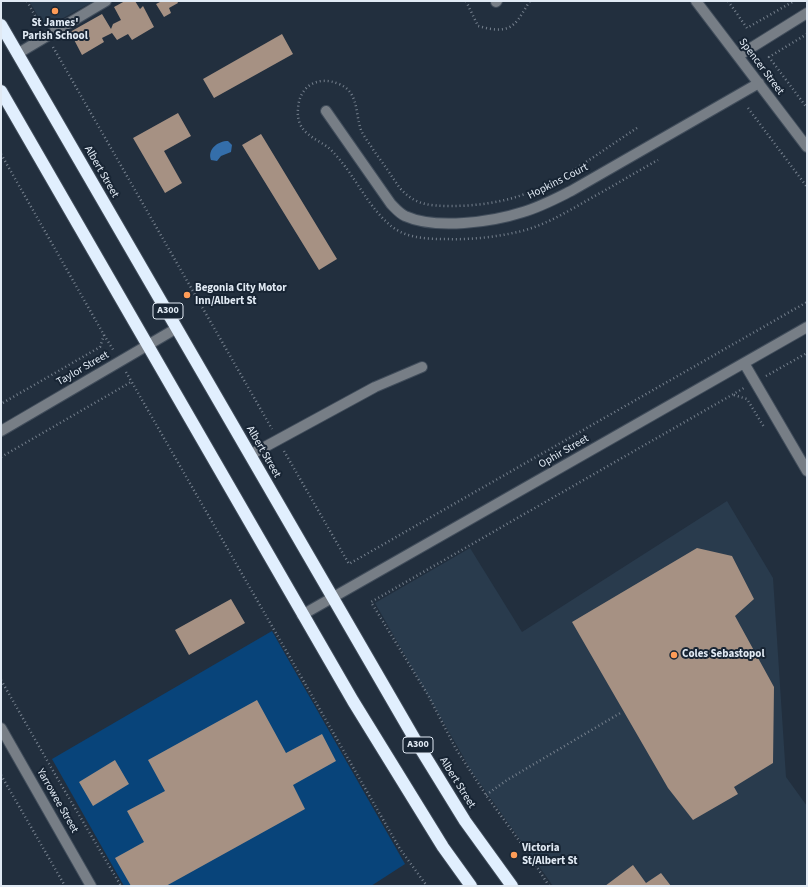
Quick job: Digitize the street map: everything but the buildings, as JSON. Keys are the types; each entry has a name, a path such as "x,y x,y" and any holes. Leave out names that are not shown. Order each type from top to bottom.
{"highway":[{"name":"Albert Street","path":"1,25 178,328 417,744 465,821 512,886"},
{"name":"A300","path":"1,91 302,615 434,834 471,886"}],"street":[{"path":"17,54 106,1"},
{"name":"Spencer Street","path":"696,1 807,147"},
{"path":"738,56 807,13"},
{"name":"Hopkins Court","path":"326,112 387,199 396,209 406,216 421,221 442,224 499,218 523,212 542,205 571,191 759,83"},
{"name":"Ophir Street","path":"302,615 807,327"},
{"name":"Taylor Street","path":"1,431 178,328"},
{"path":"744,363 807,472"},
{"path":"250,455 375,387 422,367"},
{"name":"Yarrowee Street","path":"1,728 91,886"}],"path":[{"path":"27,1 349,564 807,302"},
{"path":"466,1 478,26 490,30 501,30 514,25 530,1"},
{"path":"728,1 747,28 794,1"},
{"path":"807,34 768,57 807,108"},
{"path":"638,128 564,176 530,192 482,204 438,206 414,200 404,193 399,187 363,132 356,103 348,89 335,82 316,82 304,90 300,96 298,104 298,119 302,129 308,135 332,150 375,208 392,226 399,231 418,238 463,240 485,238 527,229 552,220 658,160"},
{"path":"748,108 807,187"},
{"path":"1,154 104,335 100,347 1,404"},
{"path":"549,886 456,748 428,695 371,602 807,353"},
{"path":"1,457 131,382 400,849 427,886"},
{"path":"733,394 747,399 765,429"},
{"path":"1,680 121,886"},
{"path":"486,794 622,712"},
{"path":"1,774 65,886"}],"shaded area":[{"name":"St James' Parish School","path":"29,1 94,1 45,28"},
{"path":"228,141 232,145 231,152 221,156 217,161 211,160 210,156 214,146 221,142"},
{"path":"727,501 773,578 786,777 807,806 807,886 553,886 472,772 375,603 470,548 522,632"},
{"path":"272,631 405,864 371,886 124,886 52,759"}],"place":[{"name":"St James' Parish School","path":"55,11"},
{"name":"Begonia City Motor Inn/Albert St","path":"187,295"},
{"name":"Coles Sebastopol","path":"674,655"},
{"name":"Victoria St/Albert St","path":"514,855"}]}
